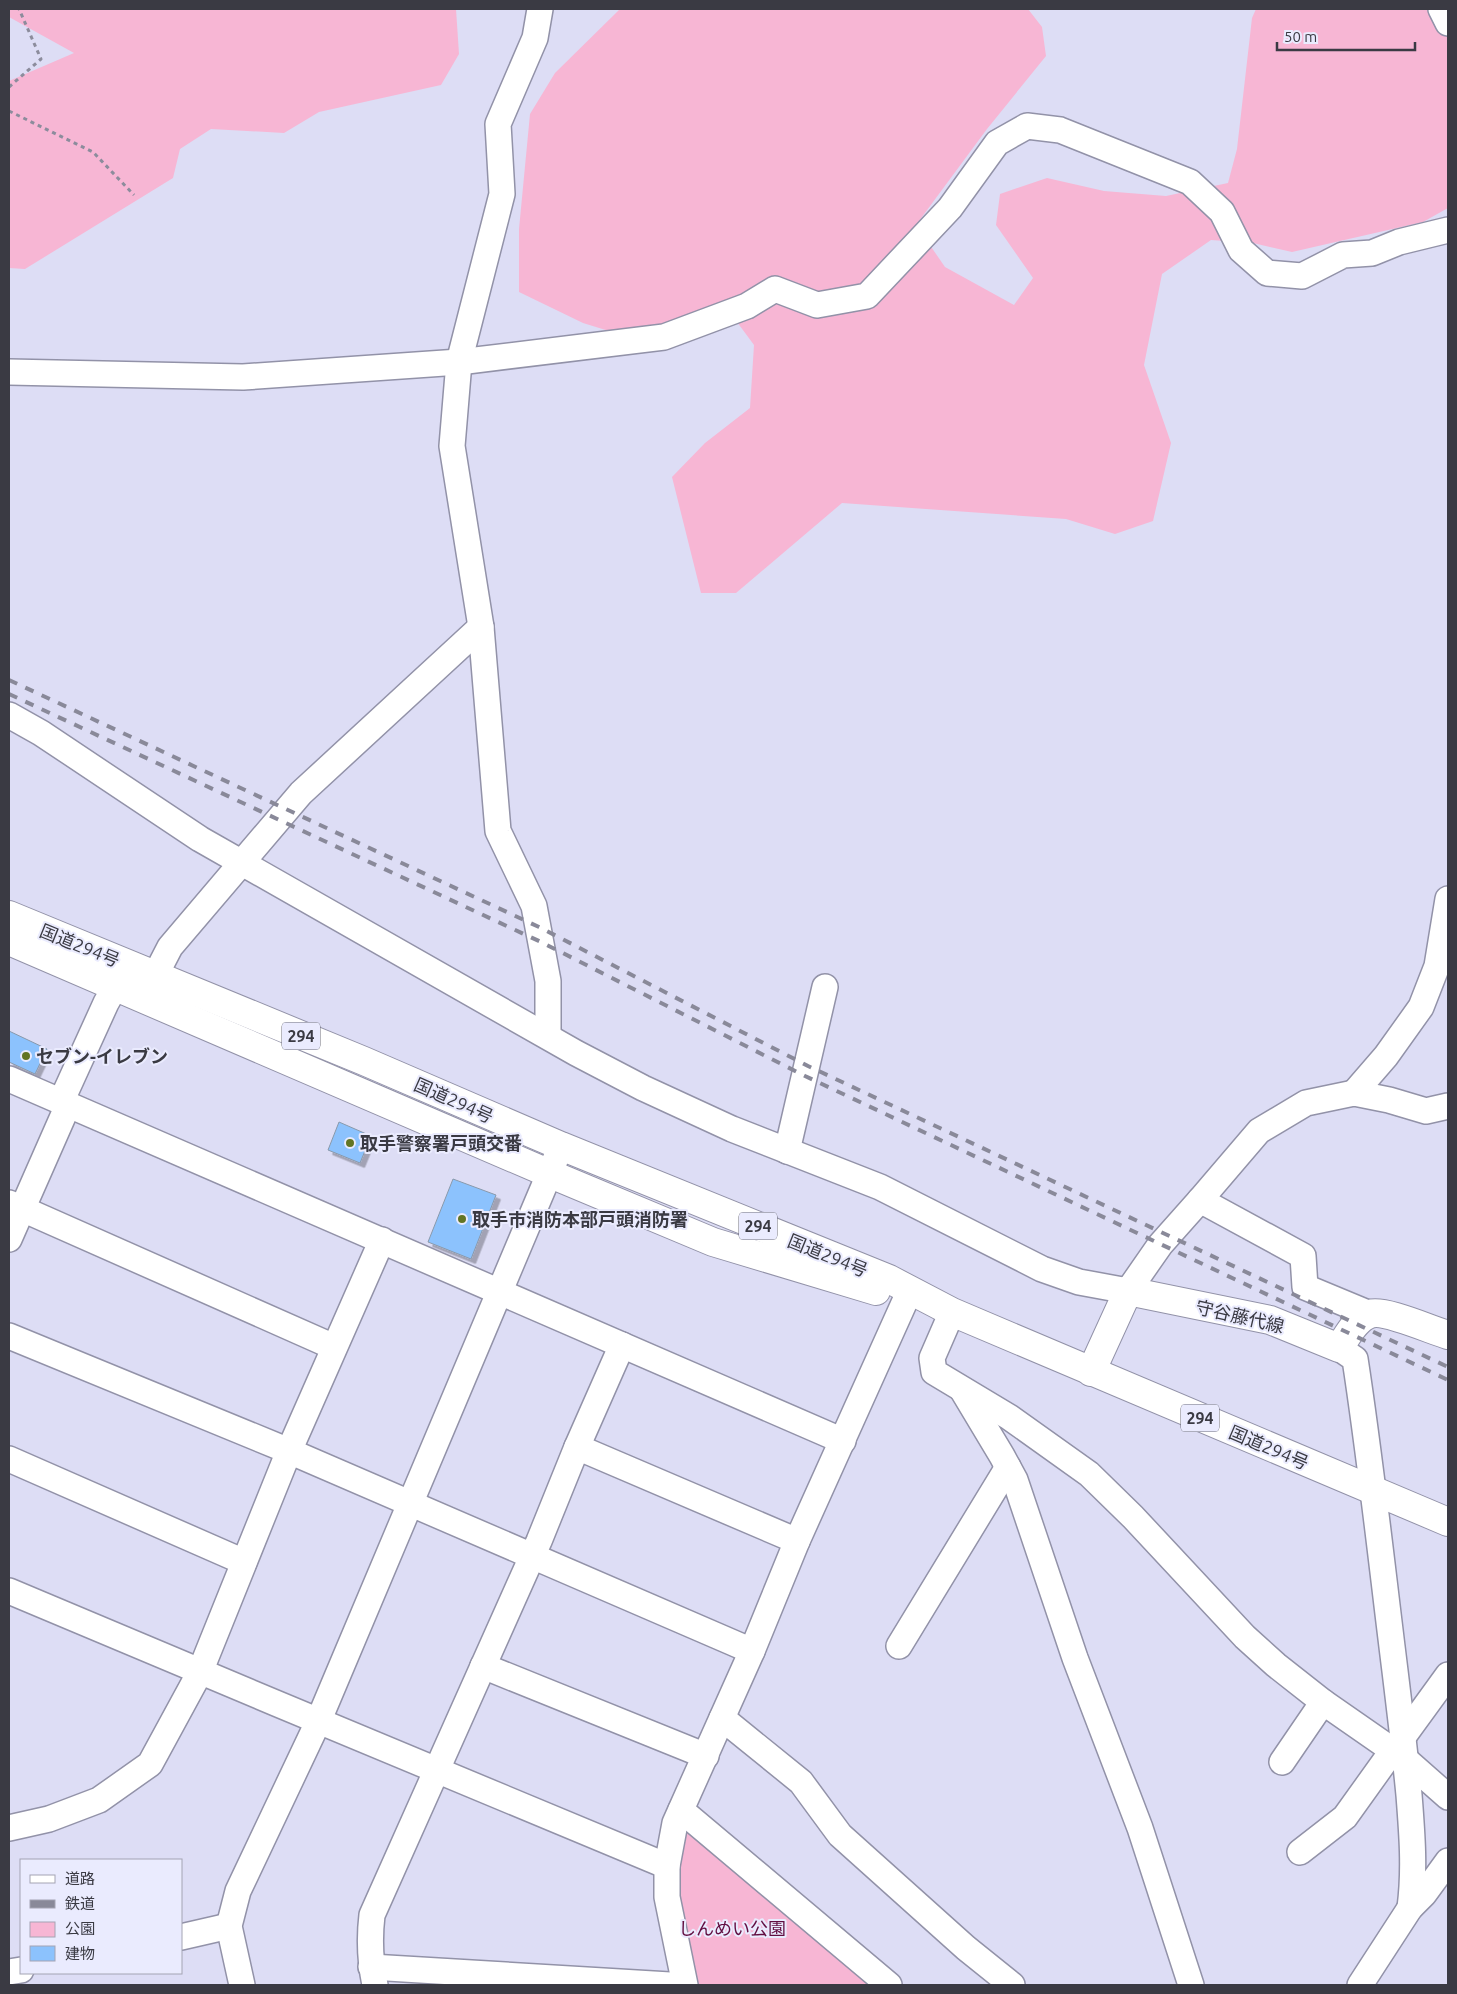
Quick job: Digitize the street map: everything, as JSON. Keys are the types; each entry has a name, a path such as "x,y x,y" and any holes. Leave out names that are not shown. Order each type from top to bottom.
{"main road":[{"name":"国道294号","path":"9,916 364,1061 561,1146 880,1276 908,1294"},
{"name":"国道294号","path":"9,940 548,1173 713,1242 908,1294 1448,1522"},
{"name":"守谷藤代線","path":"1128,1291 1270,1320 1339,1348"},
{"path":"1091,1372 1128,1291"},
{"path":"1339,1348 1356,1324 1370,1314 1382,1314 1448,1335"}],"street":[{"path":"540,9 535,38 498,124 502,194 459,362 452,446 481,627 498,831 534,906 548,982 548,1036"},
{"path":"1441,9 1448,23"},
{"path":"9,372 242,377 459,362 664,337 747,306 775,289 817,304 867,296 950,208 997,144 1027,126 1060,130 1190,182 1222,212 1241,250 1267,273 1302,276 1343,255 1372,253 1399,242 1448,230"},
{"path":"155,976 170,946 301,793 481,627"},
{"path":"9,715 41,733 200,839 576,1053 643,1088 732,1128 880,1186 1042,1269 1079,1282 1128,1291 1160,1245 1259,1131 1306,1103 1354,1093 1389,1100 1426,1112 1448,1106"},
{"path":"1354,1093 1386,1056 1421,1007 1437,966 1448,899"},
{"path":"9,1238 15,1206 64,1104 115,987"},
{"path":"787,1151 826,987"},
{"path":"9,1079 843,1442"},
{"path":"242,1985 229,1926 238,1891 318,1722 561,1146"},
{"path":"1200,1200 1303,1256 1305,1287 1370,1314"},
{"path":"15,1206 334,1347"},
{"path":"9,1828 49,1819 99,1800 150,1764 200,1672 289,1451 382,1240"},
{"path":"685,1985 667,1897 667,1866 675,1823 752,1651 797,1541 908,1294"},
{"path":"952,1312 932,1358 934,1372 1009,1417 1089,1474 1133,1516 1245,1637 1276,1665 1323,1702 1401,1749 1448,1797"},
{"path":"9,1336 289,1451 752,1651"},
{"path":"622,1345 577,1447 533,1556 372,1915 370,1933 373,1976 670,1985"},
{"path":"1339,1348 1355,1359 1374,1490 1401,1749 1414,1846 1410,1908"},
{"path":"961,1389 1015,1480 1075,1658 1140,1828 1191,1985"},
{"path":"577,1447 797,1541"},
{"path":"9,1459 244,1562"},
{"path":"899,1646 1008,1467"},
{"path":"9,1591 318,1722 667,1866"},
{"path":"483,1666 706,1756"},
{"path":"1300,1852 1345,1817 1401,1749 1448,1675"},
{"path":"1282,1762 1323,1702"},
{"path":"722,1718 801,1782 840,1835 966,1948 1012,1985"},
{"path":"681,1810 889,1985"},
{"path":"1360,1985 1410,1908 1424,1894 1448,1861"},
{"path":"182,1937 229,1926"}],"path":[{"path":"9,87 41,59 19,9"},
{"path":"9,111 92,152 134,195"}],"green space":[{"path":"9,9 456,9 459,54 441,85 319,112 284,133 211,129 180,149 173,178 25,269 9,268 9,81 74,53 9,17"},
{"path":"620,9 1028,9 1042,27 1046,56 987,129 916,225 945,267 1014,305 1033,278 996,225 1000,194 1047,178 1104,191 1166,196 1228,183 1237,149 1252,18 1256,9 1448,9 1448,208 1423,222 1292,252 1253,243 1211,240 1162,274 1144,365 1171,443 1153,521 1115,534 1066,519 842,503 736,593 701,593 672,477 705,443 750,408 754,345 723,303 638,340 583,323 519,292 519,229 530,114 555,73"},
{"name":"しんめい公園","path":"681,1810 873,1985 685,1985 667,1897"}],"building":[{"name":"セブン-イレブン","path":"9,1031 47,1049 35,1074 9,1062"},
{"name":"取手警察署戸頭交番","path":"339,1122 371,1136 360,1163 328,1150"},
{"name":"取手市消防本部戸頭消防署","path":"453,1179 496,1195 471,1259 428,1242"}],"railway":[{"path":"9,680 539,927 808,1066 1448,1367"},
{"path":"9,694 541,942 805,1076 1448,1380"}],"place":[{"name":"セブン-イレブン","path":"26,1056"},
{"name":"取手警察署戸頭交番","path":"350,1143"},
{"name":"取手市消防本部戸頭消防署","path":"462,1219"}]}
